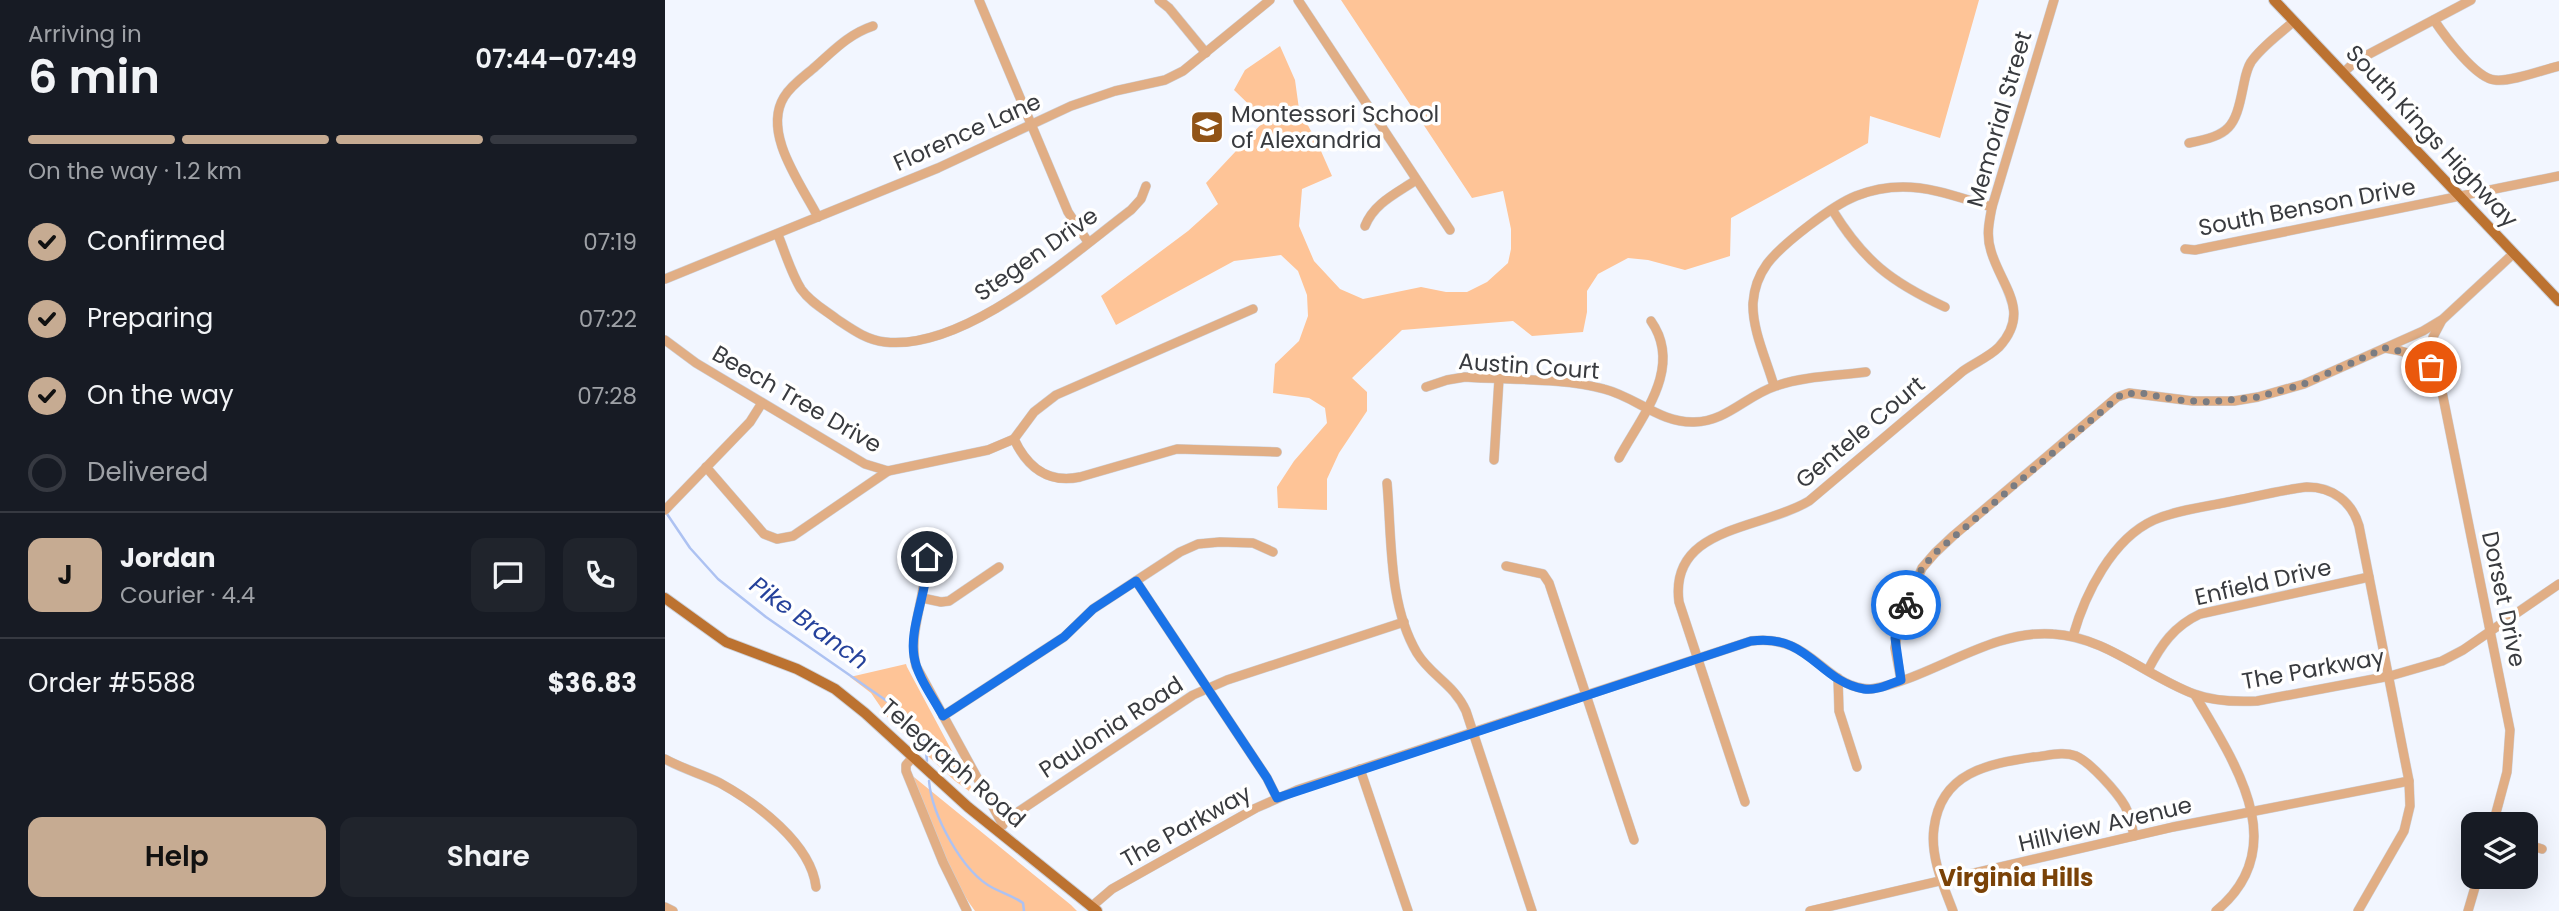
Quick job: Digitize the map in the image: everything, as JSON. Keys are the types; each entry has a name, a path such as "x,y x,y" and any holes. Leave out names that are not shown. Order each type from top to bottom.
{"main road":[{"name":"South Kings Highway","path":"2274,0 2559,301"},
{"name":"Telegraph Road","path":"665,598 726,642 797,669 835,689 913,757 1002,828 1094,909"}],"street":[{"path":"979,0 1068,212 1088,242"},
{"path":"1159,0 1206,52"},
{"name":"Florence Lane","path":"665,279 938,168 1091,98 1165,80 1183,71 1270,0"},
{"path":"1298,0 1450,230"},
{"name":"Memorial Street","path":"2011,329 2014,317 2013,299 1989,246 1988,227 2054,0"},
{"path":"2344,72 2356,61 2471,0"},
{"path":"2434,20 2445,36 2489,79 2501,80 2559,66"},
{"path":"2189,144 2218,137 2231,127 2238,114 2246,75 2252,61 2294,21"},
{"path":"818,217 779,142 778,113 791,88 853,33 873,26"},
{"name":"South Benson Drive","path":"2185,250 2559,176"},
{"path":"1365,226 1378,205 1416,180"},
{"name":"Stegen Drive","path":"778,235 798,283 811,300 864,337 886,343 912,341 938,334 989,313 1020,294 1131,211 1141,199 1146,186"},
{"path":"1774,386 1754,317 1753,301 1764,268 1776,254 1833,211 1861,194 1902,187 1933,190 1992,207"},
{"path":"1833,211 1876,267 1945,307"},
{"path":"1901,680 1895,648 1896,632 1917,578 1928,561 1953,536 2117,397 2129,393 2209,402 2258,397 2304,384 2443,319 2512,254"},
{"path":"1253,309 1056,395 1034,412 1014,439 1021,454 1034,468 1044,474 1064,479 1080,477 1177,449 1277,452"},
{"name":"Dorset Drive","path":"2443,319 2433,337 2439,382 2511,743 2507,772 2496,812"},
{"path":"1619,458 1647,409 1660,379 1664,361 1662,341 1651,321"},
{"name":"Gentele Court","path":"1745,802 1682,611 1678,591 1681,570 1692,551 1712,538 1781,515 1809,501 1963,371 1997,349 2011,329"},
{"name":"Beech Tree Drive","path":"665,340 762,403 865,464 888,471 978,453 1014,439"},
{"path":"2385,348 2400,350 2423,360 2431,367 2439,382"},
{"name":"Austin Court","path":"1426,387 1455,378 1602,388 1679,421 1702,422 1724,415 1774,386 1866,372"},
{"path":"1494,460 1499,379"},
{"path":"667,508 750,422 762,403"},
{"path":"706,467 764,534 776,539 793,536 888,471"},
{"path":"1387,483 1396,590 1404,622 1423,662 1458,695 1467,711 1532,911"},
{"path":"2073,636 2091,586 2125,542 2149,523 2180,512 2298,488 2327,489 2350,507 2359,526 2390,676 2409,781 2410,806 2404,831 2358,911"},
{"path":"943,716 1064,637 1093,609 1180,552 1203,543 1247,542 1273,552"},
{"path":"924,543 928,566 914,640 914,658 1002,828"},
{"path":"1506,566 1543,574 1549,583 1634,840"},
{"path":"922,598 949,601 999,568"},
{"name":"Enfield Drive","path":"2148,670 2158,650 2170,635 2183,623 2200,614 2369,577"},
{"path":"1136,581 1267,778 1277,798"},
{"name":"The Parkway","path":"1094,909 1112,889 1277,798 1751,641 1788,643 1801,649 1838,678 1863,689 1880,688 2014,637 2044,633 2073,636 2092,642 2195,695 2235,702 2257,701 2390,676 2442,661 2559,584"},
{"name":"Paulonia Road","path":"1002,828 1193,695 1227,680 1404,622"},
{"path":"1838,678 1839,711 1857,767"},
{"path":"2195,695 2238,769 2251,811 2255,839 2250,866 2234,893 2215,911"},
{"path":"1952,911 1933,846 1934,827 1938,810 1948,793 1961,779 1978,768 2061,754 2079,757 2121,800 2129,815 2134,836"},
{"path":"913,757 906,765 906,771 948,875 967,911"},
{"path":"665,759 720,784 759,808 785,832 807,859 816,887"},
{"path":"1360,769 1408,911"},
{"name":"Hillview Avenue","path":"1811,911 2134,836 2409,781"},
{"path":"2538,848 2542,849"},
{"path":"2468,911 2474,889"},
{"path":"665,907 673,911"}],"shaded area":[{"path":"1341,0 1979,0 1940,138 1870,116 1868,143 1731,218 1730,256 1685,270 1648,260 1628,258 1598,274 1587,291 1583,332 1532,336 1513,321 1402,330 1352,378 1367,392 1367,411 1339,453 1327,479 1327,510 1278,508 1277,487 1294,461 1327,423 1325,408 1309,398 1273,393 1275,364 1299,341 1308,316 1307,295 1298,271 1281,255 1234,261 1116,325 1101,296 1188,231 1218,204 1206,183 1265,120 1234,90 1245,70 1280,46 1295,80 1299,109 1332,176 1302,189 1299,226 1314,261 1340,289 1363,299 1421,287 1446,292 1467,292 1487,282 1508,263 1511,229 1503,191 1472,198"},
{"path":"906,664 976,796 955,781 891,722 871,693 850,677"},
{"path":"909,773 1077,911 975,911 955,879"}],"waterway":[{"name":"Pike Branch","path":"665,511 690,548 718,579 766,617 907,715 925,742 927,761"},
{"name":"Pike Branch","path":"929,781 942,826 960,856 981,880 1023,903 1024,911"}],"way so far":[{"path":"1906,605 1922,568 1935,553 2122,394 2141,393 2177,400 2209,402 2258,397 2304,384 2385,348 2413,354 2431,367"}],"place":[{"name":"Montessori School of Alexandria","path":"1207,127"}],"district":[{"name":"Virginia Hills","path":"2016,878"}],"route":[{"path":"927,557 927,573 913,650 916,666 943,716 1064,637 1093,609 1136,581 1267,778 1277,798 1751,641 1788,643 1808,654 1838,678 1863,689 1880,688 1901,680 1895,638 1906,605"}]}
